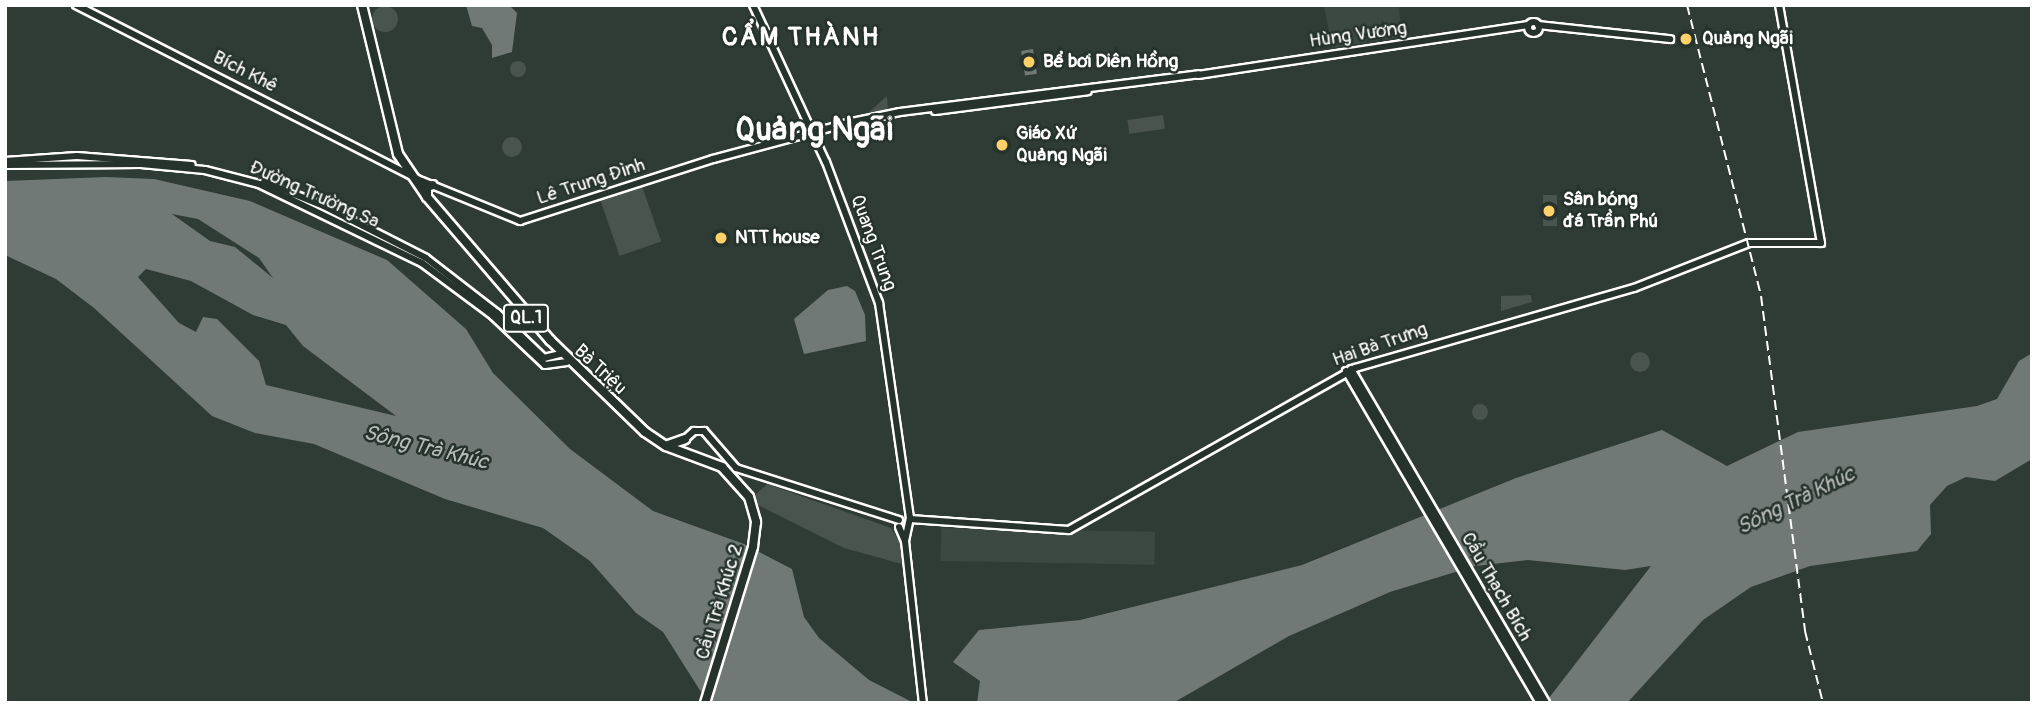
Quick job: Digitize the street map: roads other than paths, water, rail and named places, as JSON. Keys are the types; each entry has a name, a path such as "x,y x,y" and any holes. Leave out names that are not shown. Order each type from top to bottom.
{"highway":[{"name":"QL.1","path":"361,5 403,167"},
{"name":"Bà Triệu","path":"403,167 561,353 565,362 682,448"},
{"name":"Bà Triệu","path":"403,167 552,346 561,353"},
{"path":"427,197 428,187 433,185"},
{"name":"Bà Triệu","path":"565,362 647,436 682,448"},
{"name":"Cầu Trà Khúc 2","path":"682,448 727,471 744,488 753,505 756,530 705,703"}],"main road":[{"name":"Bích Khê","path":"76,5 420,177"},
{"name":"Quang Trung","path":"753,5 813,132 880,310 905,508 911,523"},
{"name":"Hai Bà Trưng","path":"911,523 931,522 1043,531 1076,527 1114,502 1348,370 1634,288 1749,243 1821,243 1779,5"},
{"name":"Hùng Vương","path":"813,132 895,114 1530,28 1670,39"},
{"name":"Lê Trung Đình","path":"420,177 480,206 521,220 662,173 813,132"},
{"name":"Đường Trường Sa","path":"5,163 141,164 205,170 259,184 422,263 493,316 545,360"},
{"name":"Lê Trung Đình","path":"420,177 480,206"},
{"path":"545,360 552,346"},
{"path":"545,360 561,353"},
{"path":"545,360 565,362"},
{"path":"1348,370 1418,489"},
{"name":"Bà Triệu","path":"682,448 694,431 704,432 736,468 899,522"},
{"name":"Cầu Thạch Bích","path":"1418,489 1540,703"},
{"name":"Cầu Thạch Bích","path":"1418,489 1546,703"},
{"path":"905,508 899,522 905,541 923,703"},
{"path":"899,522 911,523"},
{"path":"899,522 911,523"},
{"path":"905,541 911,523"}],"water":[{"path":"466,5 509,5 517,13 512,52 492,58 492,45 482,28 472,26"},
{"name":"Bể bơi Diên Hồng","path":"1033,49 1037,74 1025,76 1021,51"},
{"name":"Sông Trà Khúc","path":"106,177 154,179 250,201 387,260 466,329 493,373 570,449 653,511 744,544 792,569 804,617 819,638 869,680 914,703 708,703 663,632 636,613 590,561 543,528 445,499 314,444 255,433 212,416 94,308 56,279 5,255 5,181","holes":["172,214 198,219 259,258 273,278 235,247 210,241","146,269 191,281 253,315 286,325 303,346 396,416 266,385 259,361 217,319 203,317 196,332 179,323 138,277"]},
{"path":"847,286 855,291 865,315 866,341 804,354 794,319 828,290"},
{"name":"Sông Trà Khúc","path":"2032,353 2032,459 1995,481 1966,477 1947,486 1930,505 1931,534 1917,551 1810,566 1751,587 1703,620 1627,703 1545,703 1651,566 1625,570 1528,560 1475,566 1390,592 1289,636 1173,703 977,703 980,681 953,662 979,630 1080,620 1302,565 1516,478 1662,430 1727,466 1798,432 1977,406 1997,399 2019,361"}],"railway":[{"path":"1687,5 1761,296 1805,631 1823,703"}],"place":[{"name":"Quảng Ngãi","path":"1686,39"},
{"name":"Bể bơi Diên Hồng","path":"1029,62"},
{"name":"Giáo Xứ Quảng Ngãi","path":"1002,145"},
{"name":"Sân bóng đá Trần Phú","path":"1549,211"},
{"name":"NTT house","path":"721,238"}],"district":[{"name":"CẨM THÀNH","path":"801,38"},
{"name":"Quảng Ngãi","path":"814,130"}]}
